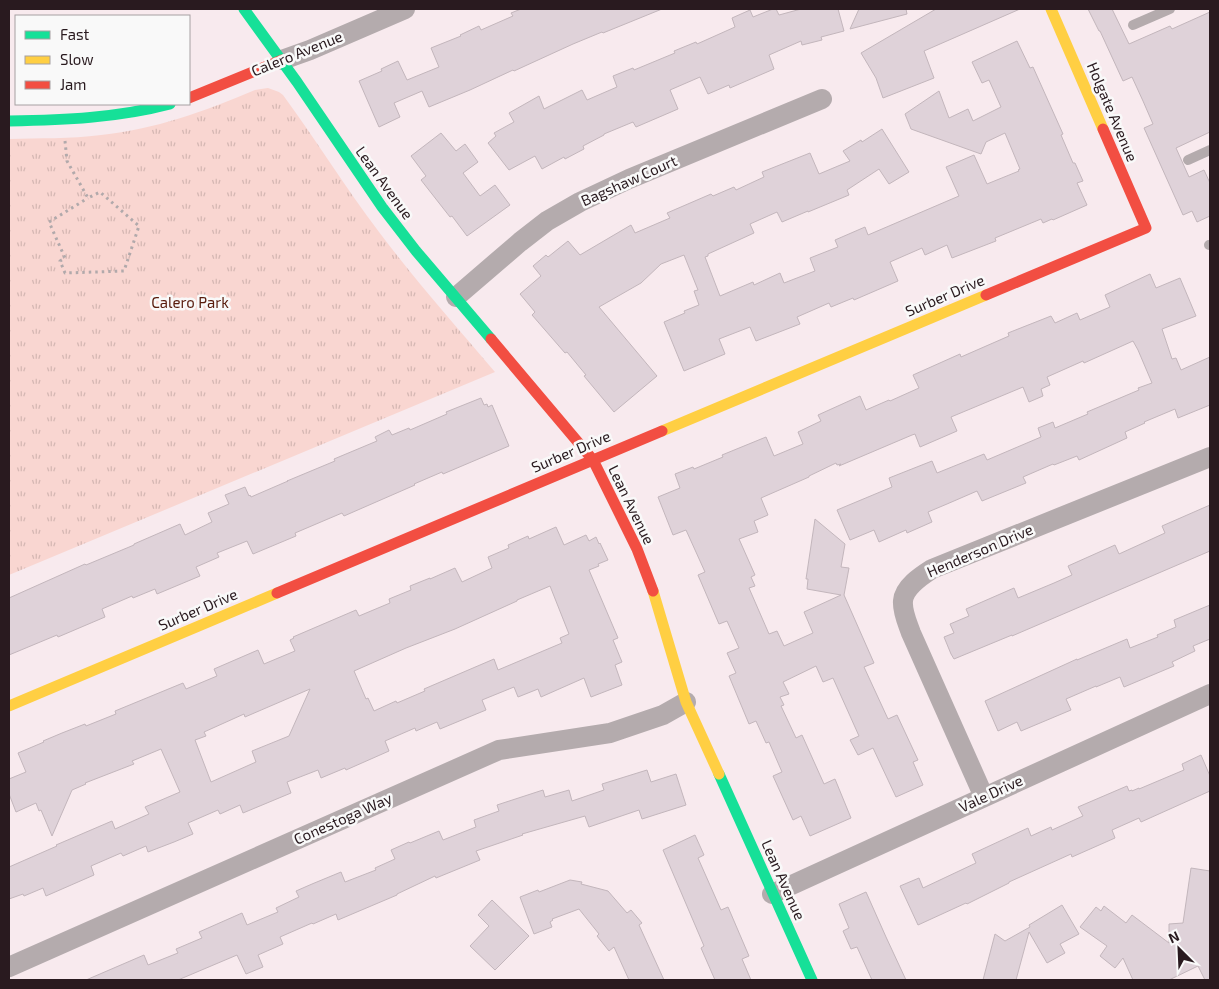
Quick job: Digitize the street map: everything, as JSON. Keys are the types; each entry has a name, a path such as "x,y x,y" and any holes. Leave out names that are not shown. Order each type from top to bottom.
{"street":[{"name":"Lean Avenue","path":"244,9 282,60 382,207 416,251 593,460 637,549 654,595 686,702 812,980"},
{"name":"Calero Avenue","path":"190,98 310,50 405,9"},
{"name":"Holgate Avenue","path":"1051,9 1146,228"},
{"name":"Bagshaw Court","path":"456,296 547,221 580,202 629,179 822,98"},
{"path":"9,121 76,120 124,114 167,105"},
{"name":"Surber Drive","path":"9,706 1146,228"},
{"name":"Henderson Drive","path":"984,797 910,633 903,601 909,587 932,569 1210,457"},
{"name":"Vale Drive","path":"772,894 1210,694"},
{"name":"Conestoga Way","path":"9,966 499,750 610,733 663,715 686,702"}],"lane":[{"path":"1133,25 1170,9"},
{"path":"1188,160 1210,150"}],"path":[{"path":"64,141 67,162 88,198"},
{"path":"100,192 139,226 124,271 64,274 60,261 65,258 49,222 88,198 100,192"}],"green space":[{"name":"Calero Park","path":"268,88 283,95 379,232 495,372 9,575 9,139 66,138 141,129 198,112 255,90"}],"building":[{"path":"521,9 662,9 573,44 429,107 422,91 394,103 400,117 379,127 359,81 382,71 381,69 398,61 407,80 439,67 431,48 461,36 479,26 481,30 513,16 511,13"},
{"path":"776,9 779,15 801,9 838,9 844,31 821,37 822,40 802,45 801,41 769,55 774,69 730,88 729,85 708,94 700,77 670,90 678,109 636,127 633,122 604,134 583,146 584,149 542,169 535,156 509,170 488,143 496,136 494,133 514,122 509,113 539,96 544,109 582,90 587,100 617,87 613,76 633,68 634,70 675,53 674,51 696,42 697,44 735,27 732,18 750,10 753,17"},
{"path":"859,9 906,9 907,14 850,29"},
{"path":"936,9 1020,9 924,51 934,78 883,98 876,78 861,53"},
{"path":"1088,9 1112,9 1129,44 1170,26 1172,29 1210,12 1210,132 1176,148 1189,177 1204,170 1210,183 1210,216 1197,222 1192,211 1183,215 1144,128 1153,124 1132,77 1123,81"},
{"path":"1017,41 1030,68 1033,67 1063,134 1061,135 1083,181 1077,183 1087,205 1053,220 1043,223 1041,219 995,238 996,241 952,258 947,245 925,255 922,248 890,262 898,281 854,300 853,298 831,307 829,303 797,317 800,324 756,341 750,327 719,339 725,354 684,371 664,322 699,305 694,291 698,290 684,255 661,264 641,283 599,307 657,376 614,412 567,352 565,353 532,315 535,312 520,294 541,276 533,266 568,241 580,255 631,225 635,233 670,218 667,213 711,194 713,196 734,187 736,190 764,177 762,172 810,153 819,174 850,161 843,151 882,129 909,172 889,184 879,169 847,190 849,195 782,222 777,212 750,224 754,233 705,257 720,296 753,282 754,285 780,273 784,283 815,271 810,258 838,247 835,240 865,227 868,235 959,196 946,167 974,155 987,184 1019,171 1020,169 1005,133 986,142 981,154 911,129 905,114 939,91 949,118 968,109 973,121 1001,107 989,80 982,83 972,62"},
{"path":"441,133 456,151 465,144 478,162 463,173 480,196 495,185 510,205 467,236 421,180 426,176 411,156"},
{"path":"1150,274 1156,288 1180,278 1196,316 1162,329 1172,359 1176,358 1181,370 1210,357 1210,405 1178,418 1175,409 1144,422 1125,432 1127,438 1079,460 1077,456 1023,477 1026,483 982,501 977,491 928,512 932,522 907,533 906,530 879,542 874,530 850,540 837,510 892,487 889,478 932,461 937,473 984,454 987,460 1041,437 1038,428 1053,422 1055,428 1152,383 1133,341 1047,377 1050,385 1041,389 1043,396 1029,402 1023,387 951,417 957,431 920,447 915,434 839,466 841,464 837,465 836,463 761,498 768,515 754,521 758,532 739,539 755,575 751,577 755,586 749,588 769,634 777,631 784,646 813,633 804,612 841,595 807,589 808,579 806,579 815,519 845,544 841,567 849,568 844,595 874,663 864,667 888,719 897,715 918,760 913,762 923,785 896,797 873,748 858,755 850,740 859,736 833,678 823,682 816,666 783,682 789,694 780,697 784,705 781,706 796,738 802,735 824,784 835,779 851,818 810,836 801,816 793,820 773,776 782,772 769,742 766,743 756,721 749,724 729,676 736,673 727,653 739,648 727,621 719,624 698,575 705,572 686,530 673,535 658,497 680,488 675,474 693,467 694,469 766,437 774,456 803,444 798,432 821,421 818,415 860,396 866,410 890,401 919,388 913,375 960,354 961,357 1009,336 1008,333 1051,316 1055,323 1077,313 1080,320 1110,307 1105,295"},
{"path":"481,398 484,405 487,404 488,407 492,405 509,446 443,474 442,472 344,516 342,513 295,533 296,536 253,554 247,541 217,553 219,557 196,567 200,576 157,594 155,589 133,598 132,596 102,609 105,617 9,655 9,598 180,524 185,535 212,522 208,513 229,504 225,495 245,487 251,497 377,441 375,437 389,430 392,435 409,428 410,430 447,414 446,412"},
{"path":"1210,505 1210,551 1012,636 954,659 951,654 944,637 954,633 950,624 969,616 966,609 1014,588 1018,598 1054,583 1072,575 1068,566 1115,545 1119,554 1165,533 1162,526"},
{"path":"556,527 564,545 586,535 589,541 596,537 600,543 608,560 589,570 618,638 613,640 622,662 615,665 622,685 591,697 584,678 541,697 538,689 518,697 514,687 482,700 486,710 440,729 437,722 416,731 415,728 385,741 389,751 346,770 345,768 321,778 318,770 287,782 291,793 243,813 240,805 220,814 218,810 188,823 193,834 148,852 146,846 123,856 121,853 91,866 94,875 46,896 43,888 24,896 23,894 9,899 9,867 112,821 115,829 149,814 145,807 180,792 161,749 132,761 134,764 72,790 52,836 36,803 16,812 9,794 9,779 26,772 18,753 62,733 116,714 115,711 183,683 186,689 217,676 214,669 258,650 264,664 295,651 290,640 293,637 356,610 359,616 390,603 389,599 411,590 410,586 455,568 462,582 492,568 488,557 509,548 508,545 528,536 529,539","holes":["550,586 569,634 560,638 562,643 498,670 494,659 424,689 425,691 374,711 368,698 366,699 354,671 455,629","310,689 289,736 252,751 256,762 211,782 195,740 206,736 204,732 244,714 245,717"]},
{"path":"1210,605 1210,639 1193,646 1195,651 1172,662 1174,666 1124,687 1120,677 1066,699 1071,710 1021,731 1017,722 998,731 985,701 1077,659 1127,639 1130,648 1158,637 1157,635 1176,627 1174,620"},
{"path":"1201,755 1210,776 1210,791 1141,822 1139,818 1112,830 1115,838 1072,857 1071,854 1009,882 967,904 918,925 900,886 919,878 923,888 976,863 972,854 1028,828 1031,836 1051,827 1052,830 1083,816 1078,807 1127,786 1129,791 1132,791 1184,770 1182,764"},
{"path":"647,770 651,782 676,774 686,805 642,819 639,810 589,827 585,816 522,834 476,851 480,860 436,878 435,876 397,895 338,920 336,914 280,937 283,944 258,955 263,967 246,974 237,955 178,980 86,980 144,955 148,965 178,953 176,949 202,938 199,932 242,913 247,925 278,912 276,908 299,897 296,891 341,872 345,882 376,870 375,868 395,859 391,850 439,831 443,840 476,827 474,820 499,811 497,805 543,790 545,797 569,790 572,801 604,790 602,784"},
{"path":"695,835 704,855 698,858 721,910 728,907 749,956 742,959 751,980 715,980 701,948 704,946 663,850"},
{"path":"1191,868 1210,871 1210,980 1205,980 1198,966 1169,980 1133,980 1123,958 1115,968 1100,956 1107,946 1080,927 1096,907 1101,911 1104,906 1126,923 1132,915 1169,943 1169,924 1183,923"},
{"path":"570,880 608,891 627,913 631,910 642,923 639,925 664,980 629,980 614,947 609,951 597,936 599,934 579,909 552,919 550,922 552,927 534,934 520,897"},
{"path":"866,892 906,980 872,980 857,947 851,949 843,931 849,928 839,904"},
{"path":"492,900 529,936 495,970 470,946 489,926 478,915"},
{"path":"1062,905 1079,934 1060,944 1065,953 1047,963 1029,932 1016,980 983,980 995,934 1005,941 1030,927 1029,925"}],"traffic: fast":[{"path":"244,9 297,82 382,207 416,251 491,339"},
{"path":"9,121 70,119 110,115 166,105"},
{"path":"719,774 812,980"}],"traffic: slow":[{"path":"1051,9 1103,129"},
{"path":"662,431 986,295"},
{"path":"653,591 686,702 719,774"},
{"path":"9,706 277,593"}],"traffic: jam":[{"path":"190,98 282,60"},
{"path":"986,295 1146,228 1103,129"},
{"path":"491,339 593,460 637,549 653,591"},
{"path":"277,593 662,431"}]}
